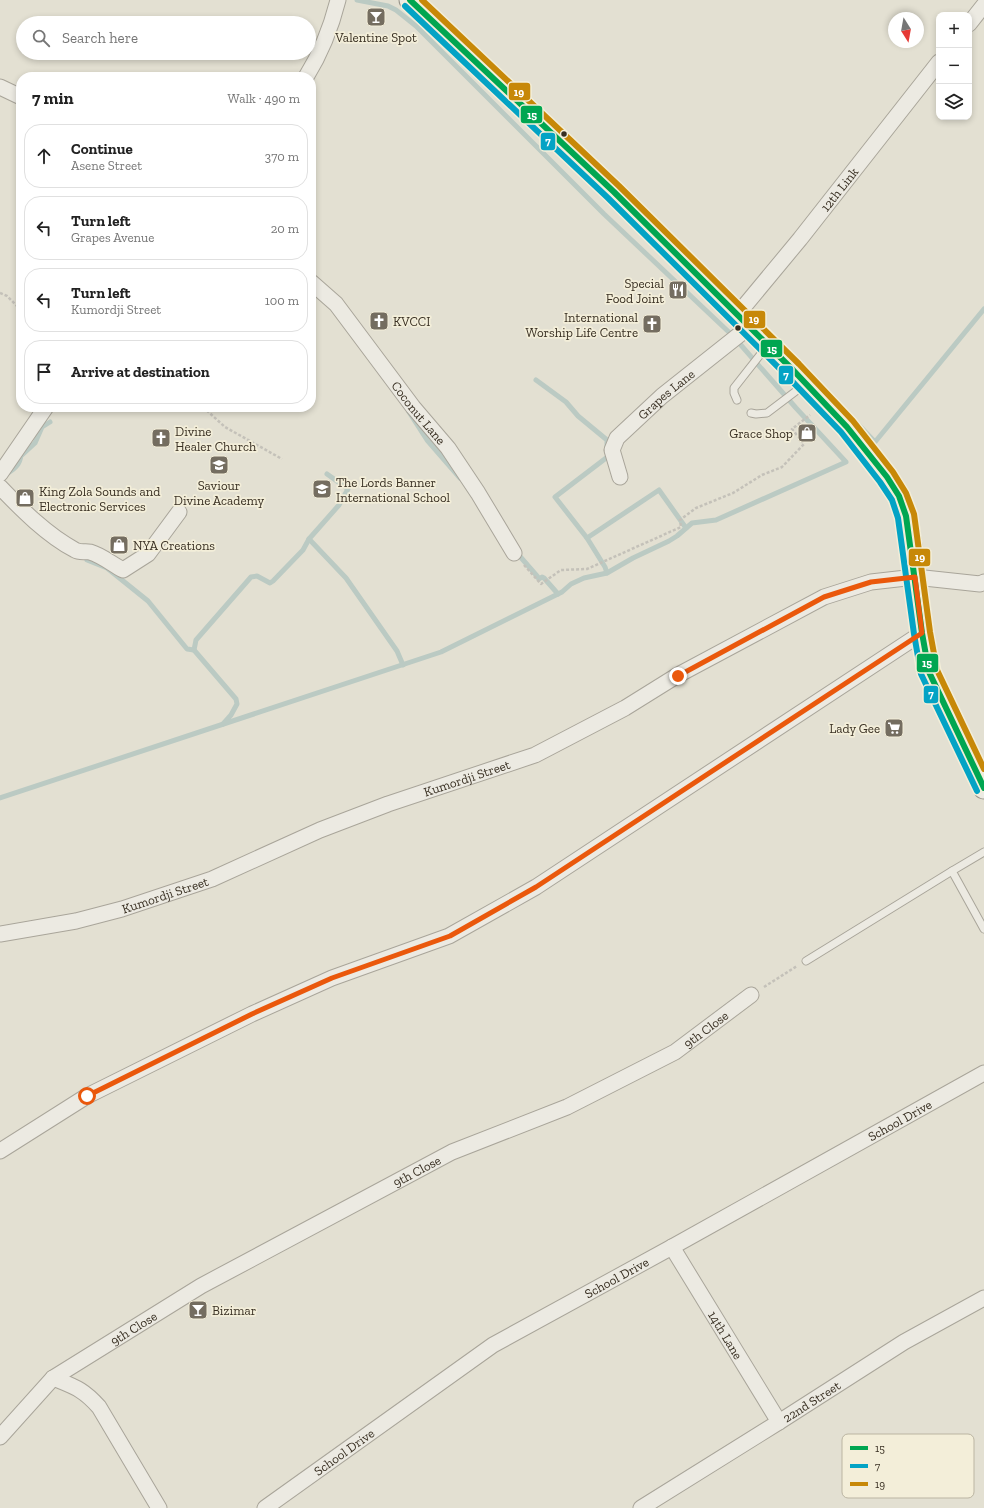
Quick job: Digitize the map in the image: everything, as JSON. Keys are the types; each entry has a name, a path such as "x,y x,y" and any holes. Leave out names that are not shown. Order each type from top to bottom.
{"street":[{"path":"316,60 332,25 338,0"},
{"path":"410,0 614,192 768,345 847,427 887,478 899,496 906,516 922,633 929,672 984,788"},
{"path":"972,20 984,5"},
{"path":"309,72 316,60"},
{"name":"12th Link","path":"743,321 800,238 936,66"},
{"path":"0,87 16,95"},
{"name":"Coconut Lane","path":"316,286 336,304 413,407 448,448 478,493 514,553"},
{"name":"Grapes Lane","path":"620,477 612,450 617,438 743,321"},
{"path":"0,474 43,412"},
{"path":"0,487 22,510 76,551 89,551 122,570 148,554 179,512"},
{"name":"Kumordji Street","path":"0,934 76,921 122,909 212,879 320,830 381,806 535,755 625,708 678,676 824,597 871,582 915,577 980,584 984,582"},
{"path":"0,1150 87,1096 252,1014 332,978 450,936 536,887 922,633"},
{"name":"9th Close","path":"0,1437 53,1378 201,1286 452,1152 567,1107 675,1052 751,995"},
{"name":"School Drive","path":"265,1508 493,1345 984,1073"},
{"name":"14th Lane","path":"672,1247 779,1422"},
{"name":"22nd Street","path":"641,1508 904,1342 984,1298"},
{"path":"53,1378 74,1386 88,1394 99,1407 159,1508"}],"lane":[{"path":"737,400 734,394 734,388 768,345"},
{"path":"751,413 767,413 806,384"},
{"path":"806,961 984,852"},
{"path":"952,871 984,929"}],"path":[{"path":"0,293 7,296 16,305"},
{"path":"514,553 541,584 561,570 587,569 666,534 680,527 680,520 696,508 713,500 725,497 762,475 782,467 804,444 792,429 824,403"},
{"path":"208,412 225,427 282,459"},
{"path":"751,995 806,961"}],"waterway":[{"path":"0,798 441,652 562,592 571,584 584,578 607,573 633,558 669,541 692,523 716,520 846,462 733,336 604,214 416,26 396,10 388,6 357,0"},
{"path":"828,393 875,442 984,309"},
{"path":"536,380 566,402 578,416 607,440 607,447 610,455 555,497 587,538"},
{"path":"409,412 427,440 460,478"},
{"path":"22,455 35,443 42,427 50,422"},
{"path":"6,474 20,461 21,449"},
{"path":"327,474 348,489 339,505 309,539 346,578 397,651 403,665"},
{"path":"607,573 605,567 587,538 659,490 686,528"},
{"path":"223,724 231,715 237,704 236,699 194,650 196,640 251,577 257,576 270,583 303,550 309,539"},
{"path":"517,553 539,579 542,577 544,578 558,594"},
{"path":"87,560 107,568 148,601 187,649 194,650"}],"transit line":[{"name":"15","path":"410,0 614,192 793,370 847,427 887,477 899,496 906,516 922,633 929,672 984,788"},
{"name":"19","path":"422,0 619,186 799,364 853,421 893,472 906,493 914,514 930,632 937,670 984,769"},
{"name":"7","path":"405,6 608,198 787,376 841,432 880,482 892,500 898,518 921,674 977,791"}],"place":[{"name":"Valentine Spot","path":"376,17"},
{"name":"Special Food Joint","path":"678,290"},
{"name":"KVCCI","path":"379,321"},
{"name":"International Worship Life Centre","path":"652,324"},
{"name":"Grace Shop","path":"807,433"},
{"name":"Divine Healer Church","path":"161,438"},
{"name":"Saviour Divine Academy","path":"219,465"},
{"name":"The Lords Banner International School","path":"322,489"},
{"name":"King Zola Sounds and Electronic Services","path":"25,498"},
{"name":"NYA Creations","path":"119,545"},
{"name":"Lady Gee","path":"894,728"},
{"name":"Bizimar","path":"198,1310"}],"route":[{"path":"87,1096 252,1014 332,978 450,936 536,887 922,633 915,577 871,582 824,597 678,676"}]}
